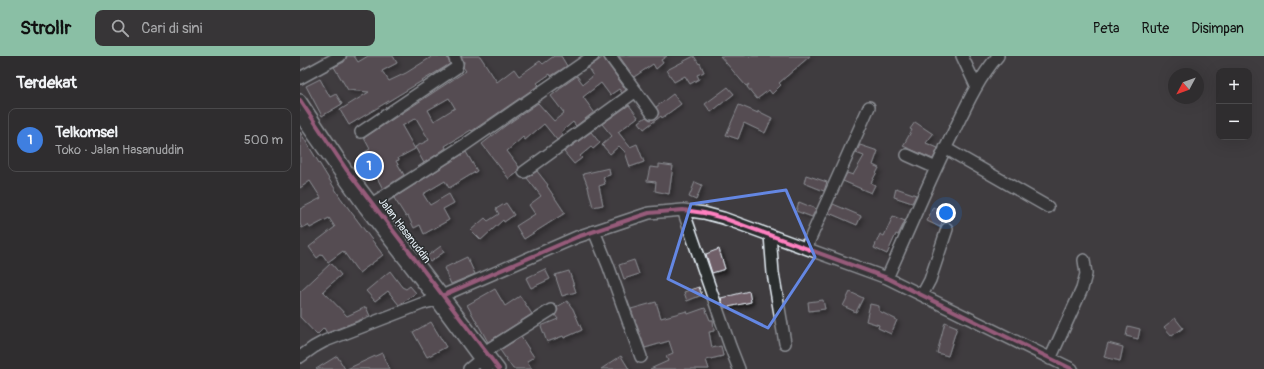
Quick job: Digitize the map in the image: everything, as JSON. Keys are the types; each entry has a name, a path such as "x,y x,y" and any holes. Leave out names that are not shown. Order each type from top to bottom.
{"street":[{"path":"300,78 340,56"},
{"path":"360,132 456,68 457,64 454,56"},
{"path":"369,205 463,146 593,56"},
{"path":"610,56 652,114"},
{"path":"962,56 976,86"},
{"path":"887,278 945,148 976,86 998,56"},
{"path":"524,172 636,91"},
{"name":"Jalan Hasanuddin","path":"300,100 369,205"},
{"path":"806,248 869,107"},
{"name":"Jalan Hasanuddin","path":"302,123 369,205 440,298 484,360 499,369"},
{"path":"945,148 1048,207"},
{"path":"907,155 936,168"},
{"path":"300,357 314,347 416,306 440,298 557,245 649,213 683,210 723,218 887,278 1072,369"},
{"path":"683,210 739,369"},
{"path":"922,295 930,280 947,229"},
{"path":"594,231 641,357"},
{"path":"770,235 773,273 785,343"},
{"path":"1050,359 1084,285 1086,274 1084,260"},
{"path":"469,369 484,360 551,310"}],"highlighted area":[{"path":"786,190 815,257 768,328 668,279 691,204"}],"building":[{"path":"347,56 354,56 358,62 368,56 393,56 397,63 382,71 389,81 406,73 433,56 447,56 450,64 349,125 340,110 369,92 348,90 334,67 344,62"},
{"path":"461,56 480,56 497,82 514,69 519,76 540,61 543,64 554,56 561,56 567,66 551,76 550,74 537,83 539,85 472,131 471,130 445,146 446,148 424,163 415,147 429,140 416,118 402,126 415,149 398,158 399,160 396,161 404,175 383,189 375,174 373,176 360,155 370,149 364,138 466,71 463,67 464,62","holes":["449,98 455,108 434,121 428,110"]},
{"path":"619,56 667,56 661,60 663,63 656,69 653,64 634,77"},
{"path":"694,56 699,64 700,63 704,72 697,75 699,79 690,84 685,76 674,82 667,70"},
{"path":"720,56 810,56 779,83 781,85 772,94 769,90 757,99 747,87 749,84 746,86"},
{"path":"603,57 626,90 622,93 619,89 610,95 601,83 583,97 594,112 576,126 573,122 561,132 563,135 557,140 544,124 525,140 523,137 507,151 519,167 517,173 509,179 482,144 538,103 554,121 564,113 551,96 577,76 583,84 593,76 588,68"},
{"path":"320,79 330,97 336,94 342,104 322,116 306,86"},
{"path":"728,87 734,94 711,112 705,104"},
{"path":"673,94 681,104 662,118 661,116 644,129 639,122 646,117 650,120 656,118 659,113 656,107"},
{"path":"629,105 638,117 618,132 630,147 637,144 644,162 630,167 625,152 619,146 610,154 602,145 612,136 602,124"},
{"path":"739,105 758,113 758,111 772,118 765,133 744,123 738,139 726,135"},
{"path":"915,122 933,134 926,143 938,148 933,159 903,146 912,130 910,129"},
{"path":"300,132 340,197 383,255 359,273 343,251 328,262 322,254 317,258 309,247 335,227 329,218 310,228 308,225 302,228 300,224 300,209 321,198 310,181 300,188"},
{"path":"591,132 600,143 593,149 591,147 580,156 582,158 574,164 564,152"},
{"path":"860,145 878,151 873,165 879,168 871,183 875,185 871,193 843,181 847,173 853,175 864,156 856,153"},
{"path":"466,152 477,171 449,188 445,181 423,194 430,205 449,194 454,203 443,209 449,220 424,234 420,225 414,228 408,216 406,217 394,198"},
{"path":"659,164 673,166 669,194 655,191 656,182 647,181 650,167 659,168"},
{"path":"609,168 610,175 603,177 605,184 599,186 603,205 593,207 583,174"},
{"path":"537,171 548,185 547,186 565,213 524,239 516,226 535,214 529,205 541,196 527,178"},
{"path":"806,175 827,182 824,191 804,183"},
{"path":"695,182 702,185 696,200 689,197"},
{"path":"896,188 916,195 912,203 894,197"},
{"path":"799,202 816,209 812,217 796,211"},
{"path":"506,203 514,215 504,222 503,220 481,240 471,230 485,218 488,221 499,214 496,209"},
{"path":"833,204 861,216 857,225 829,213"},
{"path":"933,207 946,213 940,227 927,221"},
{"path":"893,216 905,221 898,235 896,234 887,254 874,248 880,234 884,236"},
{"path":"441,246 444,252 430,262 426,257"},
{"path":"719,249 725,269 712,273 706,254"},
{"path":"467,257 475,274 451,284 444,268"},
{"path":"634,260 639,274 624,279 619,265"},
{"path":"331,263 341,275 323,291 347,316 366,307 370,316 327,333 324,328 317,335 300,317 300,292"},
{"path":"545,269 550,279 531,288 526,278"},
{"path":"390,271 402,287 406,289 410,286 416,293 399,305 388,291 375,301 366,291"},
{"path":"569,271 576,292 562,296 555,275"},
{"path":"699,287 702,295 687,301 684,292"},
{"path":"495,289 505,306 520,296 532,314 488,342 467,305"},
{"path":"749,291 751,302 724,308 721,298"},
{"path":"850,292 863,298 856,312 843,306"},
{"path":"823,300 825,309 809,311 808,302"},
{"path":"567,301 573,309 582,330 564,338 563,336 547,342 541,326 558,319 555,315 558,310 557,307"},
{"path":"656,302 661,318 687,311 688,314 705,308 710,320 713,320 714,331 709,332 712,348 721,346 723,356 706,360 709,369 650,369 668,361 666,356 673,353 669,341 645,348 631,309"},
{"path":"870,304 879,306 879,311 897,320 891,334 878,328 879,325 866,321"},
{"path":"1175,318 1183,328 1172,336 1164,327"},
{"path":"431,322 446,347 427,357 413,332"},
{"path":"945,322 957,327 948,356 937,353"},
{"path":"1128,326 1140,329 1138,339 1126,336"},
{"path":"521,337 534,357 527,361 532,369 513,369 500,350"},
{"path":"1108,343 1123,347 1120,361 1104,357"},
{"path":"382,353 389,369 347,369"},
{"path":"337,356 345,369 316,369"},
{"path":"621,356 629,369 601,369"}],"cycle path":[{"path":"300,100 346,169 499,369"},
{"path":"444,295 577,237 649,213 683,210 723,218 887,278 1072,369"}],"place":[{"name":"Telkomsel","path":"369,166"}]}
